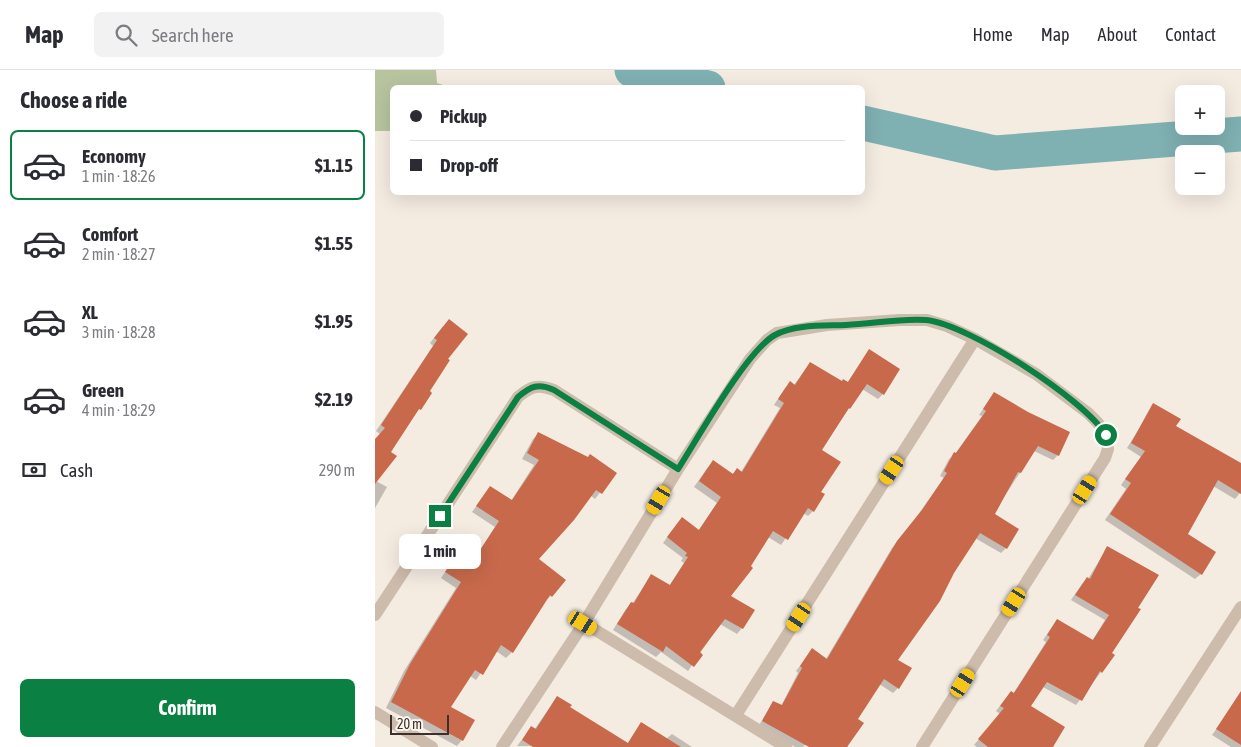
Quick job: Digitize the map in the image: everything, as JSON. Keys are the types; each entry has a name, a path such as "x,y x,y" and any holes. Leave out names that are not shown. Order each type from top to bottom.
{"street":[{"path":"502,747 583,623 678,469 750,359 767,340 777,334 827,325 927,320 975,339 1036,374 1088,413 1098,423 1106,435 1108,449 1105,458 922,747"},
{"path":"736,715 975,339"},
{"path":"375,615 518,397 531,386 543,386 554,390 678,469"},
{"path":"1151,747 1241,607"},
{"path":"583,623 786,747"},
{"path":"375,712 432,747"}],"green space":[{"path":"375,70 436,70 437,83 443,85 390,85 390,131 375,131"}],"building":[{"path":"449,319 468,334 448,359 450,360 430,391 432,393 421,410 419,409 391,452 397,456 375,484 375,439 385,428 381,425 437,340 434,338"},
{"path":"869,349 900,369 884,395 867,384 849,408 822,450 841,462 821,492 825,494 814,512 808,508 788,540 773,531 751,566 753,568 731,596 755,610 743,629 725,619 700,652 703,655 694,667 666,646 663,652 617,624 631,602 634,603 651,574 670,585 688,557 685,556 687,553 667,537 682,517 699,530 721,497 699,481 713,460 733,474 737,468 742,472 784,403 778,399 790,381 795,385 810,362 842,381 843,379 848,382"},
{"path":"994,392 1028,412 1070,432 1059,456 1038,446 1021,473 1018,472 995,514 1019,529 1007,549 980,533 954,573 940,601 898,660 912,668 899,689 884,679 858,719 864,723 847,747 809,747 762,721 773,701 782,705 802,668 800,666 812,648 827,659 897,541 922,510 947,473 944,471 954,452 956,453 986,411 983,409"},
{"path":"1153,403 1181,419 1176,426 1241,463 1241,494 1218,480 1188,534 1216,552 1202,575 1110,514 1131,483 1125,479 1145,451 1131,443"},
{"path":"538,432 588,457 590,454 617,473 602,494 596,490 574,520 539,559 566,580 552,597 550,595 513,653 501,645 483,675 475,670 451,707 475,720 463,741 391,702 410,664 461,582 445,572 458,552 473,561 499,521 476,506 490,486 512,500 539,460 527,453"},
{"path":"1107,546 1159,575 1138,608 1141,609 1112,653 1115,655 1102,673 1100,671 1082,701 1047,682 1031,706 1065,727 1053,747 988,747 978,739 1004,708 1000,706 1011,691 1014,693 1050,637 1047,635 1057,619 1093,640 1109,615 1075,595 1087,577 1090,579"},
{"path":"1241,691 1241,745 1216,729"},
{"path":"557,696 572,705 570,707 628,743 641,722 681,747 533,747 522,740 531,726 536,729"}],"waterway":[{"path":"632,70 695,85"},
{"path":"865,123 995,153 1241,134"}],"route":[{"path":"440,516 518,397 531,386 543,386 554,390 678,469 757,349 777,334 827,325 927,320 947,326 975,339 1036,374 1088,413 1106,435"}]}
